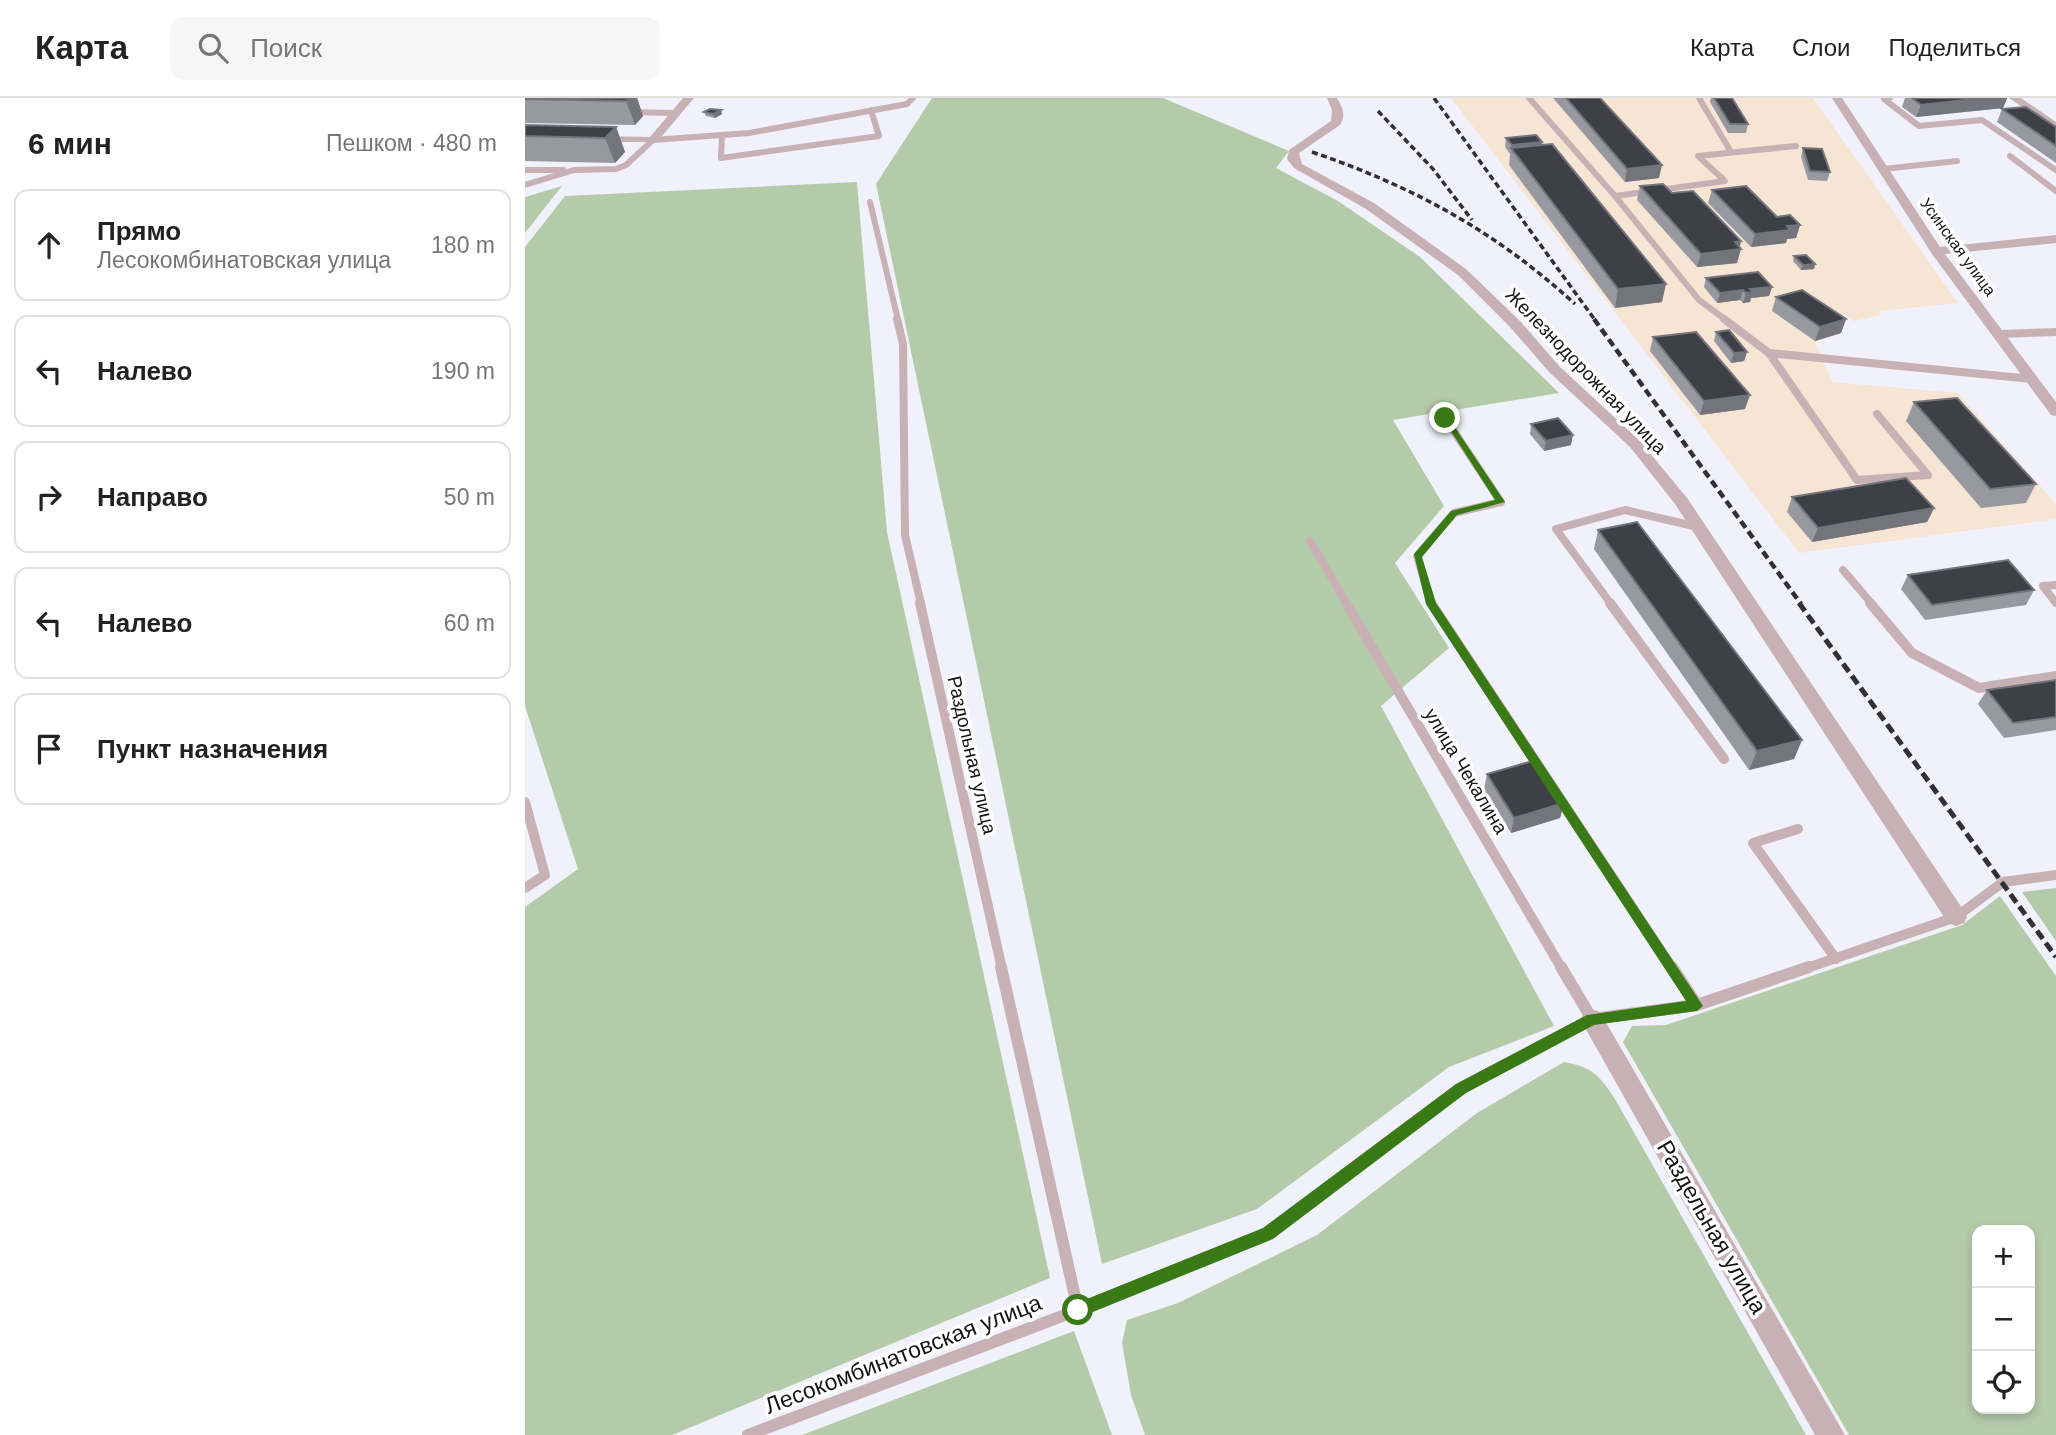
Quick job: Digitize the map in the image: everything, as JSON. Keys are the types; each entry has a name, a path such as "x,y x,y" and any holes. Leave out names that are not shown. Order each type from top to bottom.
{"street":[{"path":"589,139 653,140 688,98"},
{"name":"Железнодорожная улица","path":"1332,98 1339,117 1336,123 1293,152 1293,159 1298,166 1370,205 1479,288 1555,370 1635,444 1681,501 1957,917"},
{"name":"Усинская улица","path":"1837,98 1936,251 2056,412"},
{"path":"2014,98 2056,127"},
{"path":"1936,251 2056,239"},
{"name":"Раздельная улица","path":"1592,1019 1831,1435"}],"lane":[{"path":"525,170 622,167 653,140 690,140 722,136 907,104 913,98"},
{"path":"1529,98 1615,196 1699,300 1769,353 1857,480 1928,475 1877,414"},
{"path":"1699,98 1731,152"},
{"path":"1890,98 1884,99 1919,126 1982,120 2056,170"},
{"path":"722,136 721,158 879,136 870,110"},
{"path":"621,112 675,113"},
{"path":"1615,196 1725,181 1698,156 1796,146"},
{"path":"2010,156 2056,191"},
{"path":"1883,169 1957,161"},
{"path":"525,185 574,170"},
{"name":"Раздольная улица","path":"870,202 903,344 905,535 1078,1310"},
{"path":"2000,334 2056,332"},
{"path":"1769,353 2032,379"},
{"path":"1445,418 1501,502 1454,513 1417,556 1431,604 1697,1006"},
{"path":"1697,527 1625,510 1599,514 1556,528 1724,759"},
{"name":"улица Чекалина","path":"1310,541 1592,1019"},
{"path":"1843,570 1912,653 1979,688 2056,676"},
{"path":"2056,585 2043,586 2056,603"},
{"path":"525,802 545,875 525,888"},
{"path":"1798,829 1753,844 1836,958"},
{"name":"Лесокомбинатовская улица","path":"748,1435 1078,1310 1268,1234 1461,1088 1592,1019 1697,1006 1957,917 2003,882 2056,875"}],"shaded area":[{"path":"1451,98 1813,98 1958,303 1878,311 1881,315 1854,321 1844,315 1824,321 1841,333 1815,342 1832,382 1958,393 2056,504 2056,519 1799,553"}],"green space":[{"path":"932,98 1163,98 1289,151 1276,168 1338,201 1420,257 1559,393 1393,420 1444,506 1395,563 1449,648 1381,706 1554,1026 1449,1067 1257,1209 1102,1264 876,184"},
{"path":"857,182 887,532 1050,1278 672,1435 525,1435 525,907 578,869 525,706 525,247 565,196"},
{"path":"562,186 525,233 525,197"},
{"path":"2056,888 2056,941 2022,892"},
{"path":"2000,896 2056,976 2056,1435 1849,1435 1623,1042 1632,1026 1666,1025 1962,925"},
{"path":"1564,1062 1594,1073 1615,1099 1806,1435 1145,1435 1131,1395 1122,1343 1127,1320 1178,1303 1317,1235 1477,1113"},
{"path":"1074,1331 1112,1435 802,1435"}],"building":[{"path":"525,98 629,98 626,101"},
{"path":"1566,98 1600,98 1662,165 1627,169"},
{"path":"1714,98 1732,98 1748,124 1730,124"},
{"path":"1912,98 1983,98 1921,105"},
{"path":"2026,107 2056,127 2056,146 2002,109"},
{"path":"710,109 721,110 713,114 704,112"},
{"path":"525,125 616,127 605,138 525,136"},
{"path":"1536,135 1542,142 1512,145 1506,138"},
{"path":"1552,144 1666,284 1618,289 1511,148"},
{"path":"1803,148 1822,149 1830,172 1810,171"},
{"path":"1663,184 1672,193 1693,191 1741,241 1735,242 1741,249 1701,254 1640,186"},
{"path":"1746,186 1777,217 1790,215 1800,225 1787,226 1790,230 1755,234 1712,190"},
{"path":"1806,255 1815,264 1803,265 1794,256"},
{"path":"1758,272 1772,287 1750,289 1753,292 1746,293 1743,290 1720,293 1706,278"},
{"path":"1802,290 1846,319 1820,327 1776,297"},
{"path":"1729,330 1747,352 1734,353 1716,332"},
{"path":"1696,332 1750,395 1704,401 1653,337"},
{"path":"1957,398 2036,484 1990,489 1914,402"},
{"path":"1558,418 1573,435 1546,441 1531,424"},
{"path":"1906,478 1934,508 1818,528 1792,497"},
{"path":"1637,522 1802,740 1757,751 1598,530"},
{"path":"2008,560 2034,590 1932,605 1908,575"},
{"path":"2056,680 2056,717 2013,723 1987,690"},
{"path":"1536,760 1564,803 1514,818 1487,774"}],"railway":[{"path":"1434,98 1595,320"},
{"path":"1378,111 1433,169 1472,220"},
{"path":"1312,152 1385,180 1452,214 1515,254 1575,304"},
{"path":"1594,319 1801,604"},
{"path":"1799,603 2056,957"}],"route":[{"path":"1078,1310 1268,1234 1461,1088 1592,1019 1697,1006 1431,604 1417,556 1454,513 1501,502 1445,418"}]}
